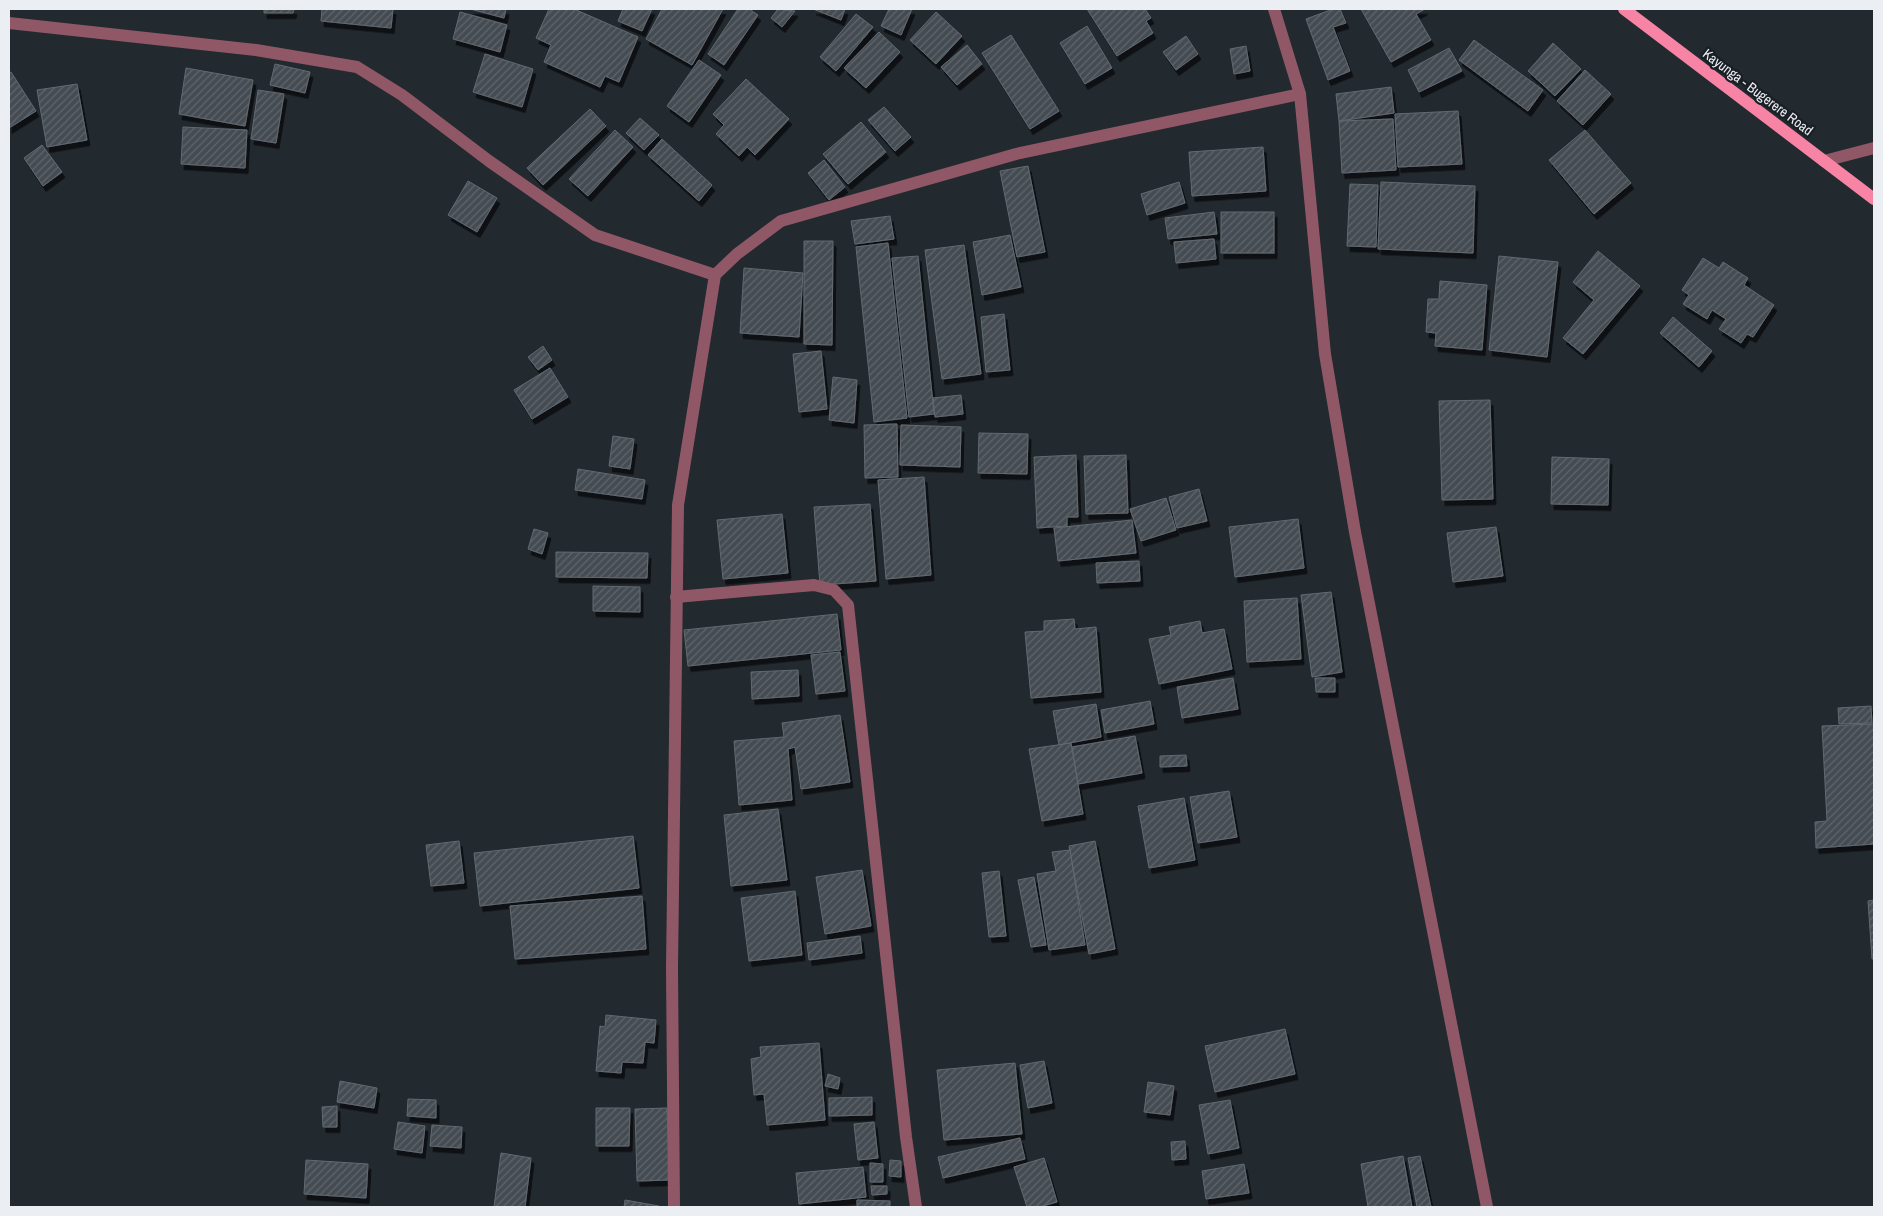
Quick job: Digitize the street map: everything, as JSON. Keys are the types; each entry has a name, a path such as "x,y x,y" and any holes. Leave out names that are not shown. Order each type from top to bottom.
{"main road":[{"name":"Kayunga - Bugerere Road","path":"1624,9 1874,199"}],"street":[{"path":"1274,9 1300,94 1325,354 1350,504 1487,1207"},
{"path":"9,23 256,50 357,67 402,95 489,162 595,236 715,276"},
{"path":"674,1207 672,968 678,505 715,276 737,254 781,221 1016,154 1300,94"},
{"path":"1824,161 1874,148"},
{"path":"676,597 814,585 834,590 848,604 906,1138 916,1207"}],"building":[{"path":"264,9 294,9 293,13 264,13"},
{"path":"322,9 393,9 391,28 321,21"},
{"path":"470,9 506,9 504,18"},
{"path":"549,9 574,9 638,37 619,82 605,76 600,87 544,62 551,45 536,38"},
{"path":"623,9 652,9 642,31 618,21"},
{"path":"662,9 723,9 692,65 646,39"},
{"path":"738,9 749,9 758,15 724,65 708,54"},
{"path":"778,9 795,11 782,27 771,18"},
{"path":"813,9 845,9 841,20"},
{"path":"889,9 912,9 901,35 881,26"},
{"path":"1087,9 1145,9 1151,18 1146,21 1153,33 1117,56"},
{"path":"1333,9 1340,9 1346,23 1333,27 1350,71 1328,80 1306,19"},
{"path":"1361,9 1425,9 1416,14 1431,40 1391,62"},
{"path":"460,12 507,25 500,52 453,39"},
{"path":"936,12 962,36 936,64 910,40"},
{"path":"856,14 873,27 836,71 820,57"},
{"path":"1087,26 1112,68 1085,84 1060,43"},
{"path":"879,32 900,52 866,88 844,68"},
{"path":"1011,35 1059,111 1030,129 982,53"},
{"path":"1186,36 1198,54 1176,70 1163,52"},
{"path":"1474,40 1543,90 1528,111 1459,60"},
{"path":"1553,43 1581,69 1555,96 1528,71"},
{"path":"967,45 982,64 957,85 941,67"},
{"path":"1246,46 1250,71 1234,74 1230,49"},
{"path":"1449,48 1462,71 1419,92 1408,70"},
{"path":"485,54 533,69 522,107 473,92"},
{"path":"699,60 721,75 689,122 667,106"},
{"path":"275,64 310,72 305,93 270,85"},
{"path":"186,68 253,80 245,126 179,114"},
{"path":"1585,70 1611,94 1583,125 1557,101"},
{"path":"11,72 36,111 9,128 9,73"},
{"path":"746,79 789,119 755,155 747,147 739,156 716,134 724,125 713,114"},
{"path":"77,84 87,140 47,147 37,90"},
{"path":"1391,87 1394,113 1339,121 1336,94"},
{"path":"258,90 284,94 276,143 251,139"},
{"path":"884,107 911,137 895,151 868,120"},
{"path":"590,109 606,126 543,185 527,168"},
{"path":"1458,111 1462,164 1398,167 1395,114"},
{"path":"640,118 659,135 644,150 626,133"},
{"path":"1393,119 1396,170 1342,173 1339,121"},
{"path":"861,122 886,152 848,184 823,154"},
{"path":"183,127 247,130 245,168 181,164"},
{"path":"615,130 633,147 588,196 569,179"},
{"path":"1585,130 1631,183 1594,214 1549,160"},
{"path":"662,139 712,185 699,201 648,155"},
{"path":"42,145 62,172 43,186 24,158"},
{"path":"1263,147 1266,191 1192,196 1189,152"},
{"path":"824,160 845,187 829,200 808,173"},
{"path":"1028,166 1045,252 1017,257 1000,171"},
{"path":"468,181 497,198 477,232 448,215"},
{"path":"1179,182 1185,203 1147,215 1141,194"},
{"path":"1381,182 1475,186 1473,253 1378,249"},
{"path":"1350,184 1378,185 1376,247 1347,246"},
{"path":"1214,212 1217,234 1168,239 1165,218"},
{"path":"1221,212 1274,212 1274,253 1221,253"},
{"path":"890,216 894,239 855,244 851,221"},
{"path":"1010,235 1021,287 982,295 973,242"},
{"path":"1214,239 1216,259 1176,263 1174,242"},
{"path":"804,241 833,241 832,345 804,344"},
{"path":"888,243 907,418 874,422 856,247"},
{"path":"964,245 981,374 942,379 925,250"},
{"path":"1598,251 1640,286 1583,354 1563,338 1594,300 1573,282"},
{"path":"918,256 934,414 909,417 892,258"},
{"path":"1499,256 1558,262 1547,357 1489,350"},
{"path":"1703,258 1719,268 1723,262 1748,278 1744,285 1774,305 1753,337 1747,334 1741,343 1719,329 1726,319 1712,310 1707,319 1683,304 1689,295 1682,290"},
{"path":"744,268 803,273 799,337 740,333"},
{"path":"1440,281 1487,285 1482,350 1435,346 1436,333 1426,332 1428,299 1439,299"},
{"path":"1004,314 1010,370 986,372 981,317"},
{"path":"1673,317 1712,351 1699,367 1660,333"},
{"path":"543,346 552,360 538,370 528,357"},
{"path":"821,351 827,409 799,412 793,354"},
{"path":"550,368 568,397 532,419 514,390"},
{"path":"833,377 857,380 854,423 829,420"},
{"path":"961,395 963,414 935,417 933,398"},
{"path":"1490,400 1493,499 1442,500 1439,401"},
{"path":"897,424 898,477 865,478 864,425"},
{"path":"901,425 961,427 960,467 900,465"},
{"path":"979,433 1028,434 1027,474 978,473"},
{"path":"613,436 634,439 630,469 609,466"},
{"path":"1076,455 1078,517 1067,517 1067,526 1037,528 1034,457"},
{"path":"1126,455 1128,513 1086,514 1084,456"},
{"path":"1552,457 1609,459 1608,505 1551,504"},
{"path":"578,469 645,480 642,499 575,490"},
{"path":"924,477 931,575 886,579 878,480"},
{"path":"1199,489 1207,521 1177,528 1169,497"},
{"path":"1166,498 1176,530 1141,541 1130,509"},
{"path":"870,504 876,581 820,585 814,507"},
{"path":"782,514 788,573 723,579 717,520"},
{"path":"1298,519 1304,568 1235,577 1229,527"},
{"path":"1132,520 1136,553 1058,561 1054,528"},
{"path":"1496,527 1503,576 1453,582 1447,533"},
{"path":"534,529 548,533 542,554 528,549"},
{"path":"556,552 648,553 647,578 556,577"},
{"path":"1139,561 1140,581 1097,583 1096,563"},
{"path":"593,586 640,587 640,612 593,611"},
{"path":"1331,592 1342,672 1312,677 1301,595"},
{"path":"1297,598 1301,659 1247,662 1244,601"},
{"path":"837,614 841,650 688,666 684,630"},
{"path":"1074,619 1075,629 1096,627 1101,692 1031,698 1025,632 1044,631 1044,621"},
{"path":"1200,621 1202,633 1224,629 1232,669 1159,684 1149,639 1171,635 1169,627"},
{"path":"840,652 845,691 816,694 811,655"},
{"path":"798,670 799,696 752,699 751,672"},
{"path":"1233,678 1238,709 1182,718 1177,687"},
{"path":"1315,678 1335,678 1335,692 1316,692"},
{"path":"1150,701 1154,724 1105,733 1101,710"},
{"path":"1096,704 1101,737 1059,745 1053,711"},
{"path":"1871,706 1872,723 1839,724 1838,708"},
{"path":"840,715 850,782 801,789 795,747 788,749 792,800 739,805 734,741 784,737 782,723"},
{"path":"1874,724 1874,844 1816,848 1815,822 1827,821 1822,726"},
{"path":"1135,736 1142,773 1078,784 1072,747"},
{"path":"1071,743 1083,814 1042,821 1029,749"},
{"path":"1186,755 1187,766 1160,767 1160,756"},
{"path":"1229,791 1237,837 1198,843 1190,797"},
{"path":"1184,798 1195,860 1149,868 1138,806"},
{"path":"778,809 787,880 731,886 724,815"},
{"path":"633,836 639,888 480,906 474,853"},
{"path":"459,841 464,883 431,886 426,845"},
{"path":"1095,841 1115,949 1089,954 1069,846"},
{"path":"1070,850 1085,945 1049,950 1037,874 1056,871 1052,852"},
{"path":"862,870 871,926 825,934 816,877"},
{"path":"999,871 1006,936 989,937 982,873"},
{"path":"1034,877 1046,945 1031,947 1018,880"},
{"path":"795,891 802,955 749,961 741,898"},
{"path":"642,896 646,949 515,959 510,906"},
{"path":"1874,900 1874,959 1872,959 1868,901"},
{"path":"860,936 862,953 809,960 807,943"},
{"path":"606,1015 656,1020 654,1043 645,1042 643,1063 622,1062 621,1073 596,1071 600,1026 605,1027"},
{"path":"1285,1029 1295,1074 1215,1092 1205,1046"},
{"path":"819,1043 825,1120 767,1125 764,1094 754,1095 751,1059 761,1057 760,1047"},
{"path":"1044,1061 1052,1103 1028,1108 1020,1065"},
{"path":"1015,1063 1022,1134 944,1140 937,1070"},
{"path":"828,1074 840,1078 838,1089 825,1086"},
{"path":"340,1081 377,1088 374,1108 337,1102"},
{"path":"1148,1082 1174,1086 1170,1115 1144,1112"},
{"path":"872,1097 872,1115 829,1116 829,1098"},
{"path":"408,1099 436,1100 436,1118 407,1116"},
{"path":"1230,1100 1239,1148 1208,1154 1199,1105"},
{"path":"337,1106 337,1127 323,1127 322,1107"},
{"path":"596,1108 630,1108 629,1146 596,1146"},
{"path":"667,1108 670,1180 637,1181 635,1109"},
{"path":"398,1122 425,1126 422,1153 394,1149"},
{"path":"874,1122 878,1158 858,1160 854,1124"},
{"path":"432,1125 462,1127 461,1148 430,1146"},
{"path":"1020,1138 1025,1159 943,1178 938,1157"},
{"path":"1185,1141 1186,1159 1172,1160 1171,1142"},
{"path":"501,1153 531,1158 525,1207 494,1207"},
{"path":"1403,1156 1412,1207 1368,1207 1361,1164"},
{"path":"1420,1156 1431,1207 1417,1207 1408,1158"},
{"path":"1044,1158 1057,1202 1039,1207 1027,1207 1014,1167"},
{"path":"306,1160 368,1164 366,1198 304,1194"},
{"path":"890,1160 901,1161 901,1177 889,1176"},
{"path":"870,1163 883,1164 883,1182 870,1182"},
{"path":"1244,1164 1249,1193 1206,1199 1202,1171"},
{"path":"863,1167 866,1197 799,1204 796,1173"},
{"path":"871,1186 887,1186 887,1194 872,1195"},
{"path":"625,1200 659,1206 659,1207 624,1207"},
{"path":"857,1200 890,1201 890,1207 857,1207"}]}
